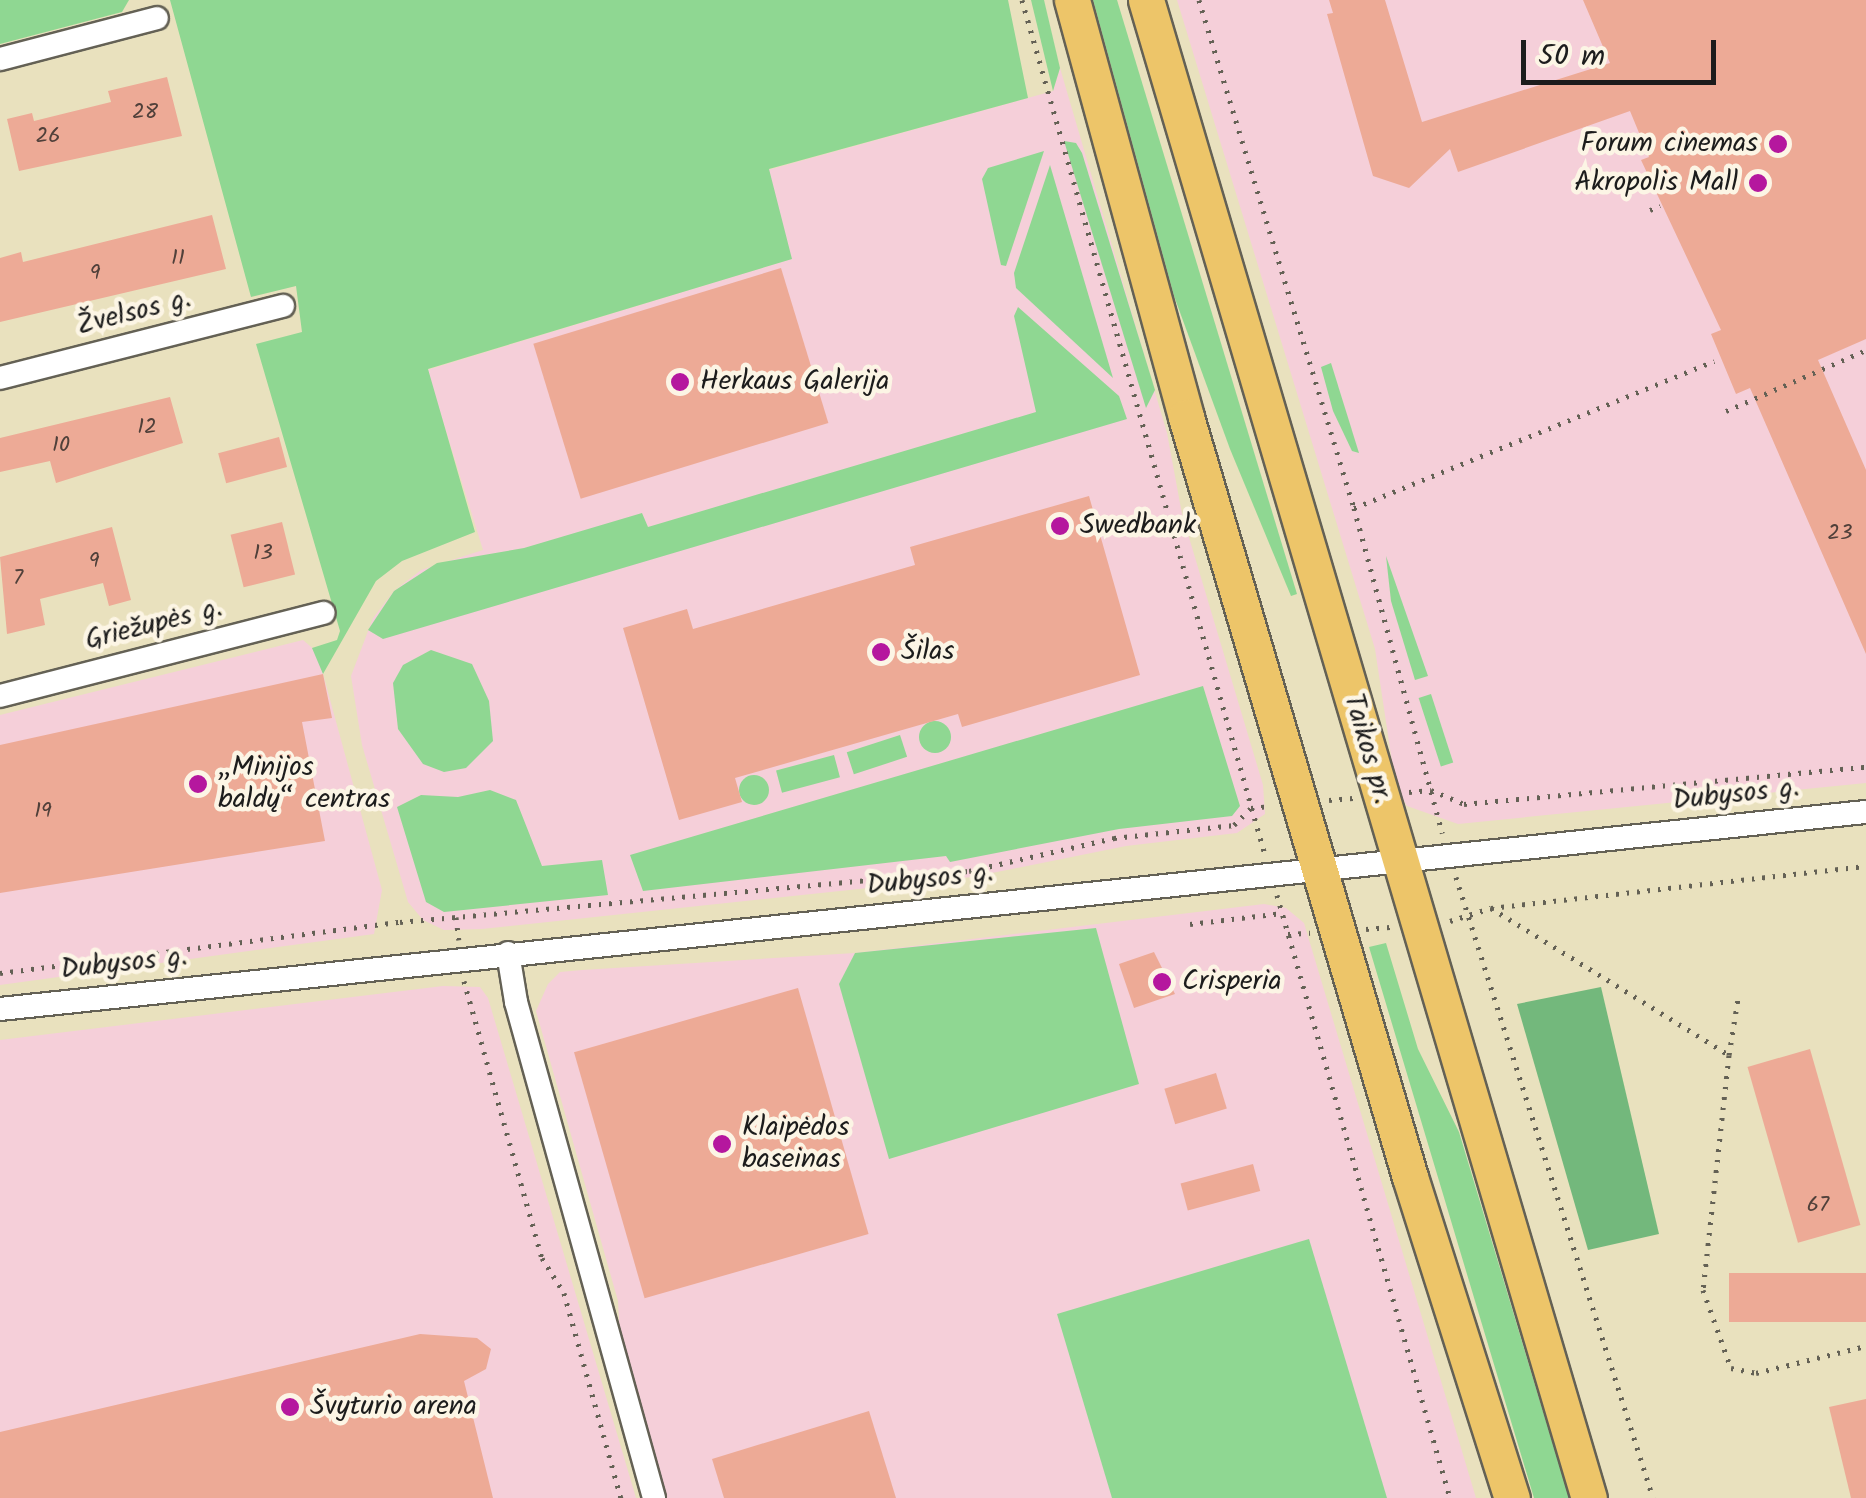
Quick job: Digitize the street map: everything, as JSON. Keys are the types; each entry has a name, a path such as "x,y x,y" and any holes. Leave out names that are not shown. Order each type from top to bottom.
{"main road":[{"path":"1072,0 1181,399 1512,1498"},
{"name":"Taikos pr.","path":"1146,0 1588,1498"}],"street":[{"path":"0,59 157,18"},
{"name":"Žvelsos g.","path":"0,378 284,306"},
{"name":"Griežupės g.","path":"0,696 324,613"},
{"name":"Dubysos g.","path":"0,1008 1399,858 1866,812"},
{"path":"508,953 516,1002 654,1498"}],"path":[{"path":"1022,0 1450,1498"},
{"path":"1199,0 1354,508 1447,853 1472,919 1653,1498"},
{"path":"1650,210 1660,206"},
{"path":"1726,412 1866,350"},
{"path":"1354,508 1714,361"},
{"path":"1392,794 1431,790 1464,804 1866,767"},
{"path":"0,972 400,922 969,871 1114,838 1234,826 1251,808"},
{"path":"1288,934 1472,919 1490,908 1866,866"},
{"path":"1490,908 1729,1055"},
{"path":"1190,924 1282,913"},
{"path":"464,984 542,1258 564,1293 620,1498"},
{"path":"1738,999 1703,1290 1731,1368 1756,1373 1866,1346"}],"shaded area":[{"path":"1177,0 1866,0 1866,783 1458,824 1407,806 1396,788 1375,649"},
{"path":"1060,68 1167,433 1182,514 1263,785 1265,814 1237,833 1126,846 972,877 482,929 444,930 423,920 408,902 362,745 351,676 373,618 394,591 421,570 483,550 427,370 791,259 768,170 1053,91"},
{"path":"303,640 317,652 382,890 374,934 0,985 0,715"},
{"path":"1264,904 1286,908 1304,923 1476,1498 666,1498 621,1355 618,1301 536,1011 548,984 560,972 855,953"},
{"path":"443,986 480,987 488,998 636,1498 0,1498 0,1040"}],"green space":[{"path":"0,0 129,0 122,12 0,44"},
{"path":"170,0 1008,0 1028,98 769,169 792,259 428,369 475,532 402,561 376,581 323,674 312,648 337,640 340,631 256,344 302,332 296,286 251,297"},
{"path":"1031,0 1044,0 1060,68 1053,91"},
{"path":"1093,0 1117,0 1297,594 1291,596 1230,449 1174,296"},
{"path":"1064,141 1076,143 1082,153 1155,390 1146,408"},
{"path":"1044,151 1006,266 1001,265 982,179 988,168"},
{"path":"1050,165 1113,378 1016,288 1014,273"},
{"path":"1018,307 1119,396 1127,419 383,639 368,630 394,591 437,563 524,548 642,513 648,527 1036,412 1014,316"},
{"path":"1331,363 1359,453 1352,451 1333,411 1321,367"},
{"path":"1386,556 1428,676 1415,680 1391,601"},
{"path":"431,650 472,664 489,701 493,741 466,768 444,772 423,764 398,729 393,683 403,665"},
{"path":"1203,686 1240,806 1232,816 1119,829 950,862 946,856 643,891 630,855"},
{"path":"1431,694 1453,762 1441,766 1419,698"},
{"path":"935,721 946,726 951,737 946,748 935,753 924,748 919,737 924,726"},
{"path":"900,735 907,757 854,774 847,752"},
{"path":"834,755 840,777 782,793 776,771"},
{"path":"754,775 765,779 769,790 765,801 754,805 743,801 739,790 743,779"},
{"path":"490,790 516,800 542,866 602,860 608,895 444,912 426,902 397,807 421,795 458,797"},
{"path":"1096,928 1139,1084 889,1159 839,984 855,953"},
{"path":"1386,943 1418,1049 1459,1132 1569,1498 1534,1498 1369,947"},
{"path":"1601,987 1659,1234 1588,1250 1517,1004"},
{"path":"1309,1239 1387,1498 1112,1498 1057,1314"}],"building":[{"name":"Akropolis Mall","path":"1329,0 1385,0 1422,122 1610,63 1583,0 1866,0 1866,339 1818,360 1866,470 1866,654 1750,388 1736,394 1711,334 1721,330 1641,160 1649,157 1630,111 1458,172 1450,149 1409,188 1373,176 1327,14 1333,13"},
{"path":"167,77 182,136 19,171 7,119 32,113 34,121 111,102 108,91"},
{"path":"212,215 226,269 0,322 0,258 21,252 23,262"},
{"name":"Herkaus Galerija","path":"781,268 828,423 581,499 533,344"},
{"path":"170,397 183,443 56,483 50,461 0,472 0,438"},
{"path":"279,437 287,467 226,483 218,453"},
{"name":"Šilas","path":"1089,496 1140,675 962,727 958,714 735,778 742,802 679,820 623,628 687,609 693,629 915,565 910,547"},
{"path":"282,522 295,574 244,587 231,535"},
{"path":"112,527 131,600 109,606 103,583 40,599 45,625 7,634 0,557"},
{"name":"„Minijos baldų“ centras","path":"323,674 332,718 302,722 325,841 0,893 0,745"},
{"path":"1154,952 1175,994 1134,1008 1119,964"},
{"name":"Klaipėdos baseinas","path":"798,988 869,1234 645,1298 574,1052"},
{"path":"1810,1049 1860,1225 1798,1243 1748,1067"},
{"path":"1216,1073 1227,1108 1175,1124 1164,1089"},
{"path":"1253,1164 1260,1191 1188,1210 1181,1183"},
{"path":"1729,1273 1866,1273 1866,1322 1729,1322"},
{"name":"Švyturio arena","path":"420,1334 477,1338 491,1349 486,1369 464,1381 493,1498 0,1498 0,1432"},
{"path":"1866,1399 1866,1498 1851,1498 1829,1407"},
{"path":"869,1411 896,1498 724,1498 712,1459"}],"place":[{"name":"Forum cinemas","path":"1778,144"},
{"name":"Akropolis Mall","path":"1758,183"},
{"name":"Herkaus Galerija","path":"680,382"},
{"name":"Swedbank","path":"1060,526"},
{"name":"Šilas","path":"881,652"},
{"name":"„Minijos baldų“ centras","path":"198,784"},
{"name":"Crisperia","path":"1162,982"},
{"name":"Klaipėdos baseinas","path":"722,1144"},
{"name":"Švyturio arena","path":"290,1407"}]}
